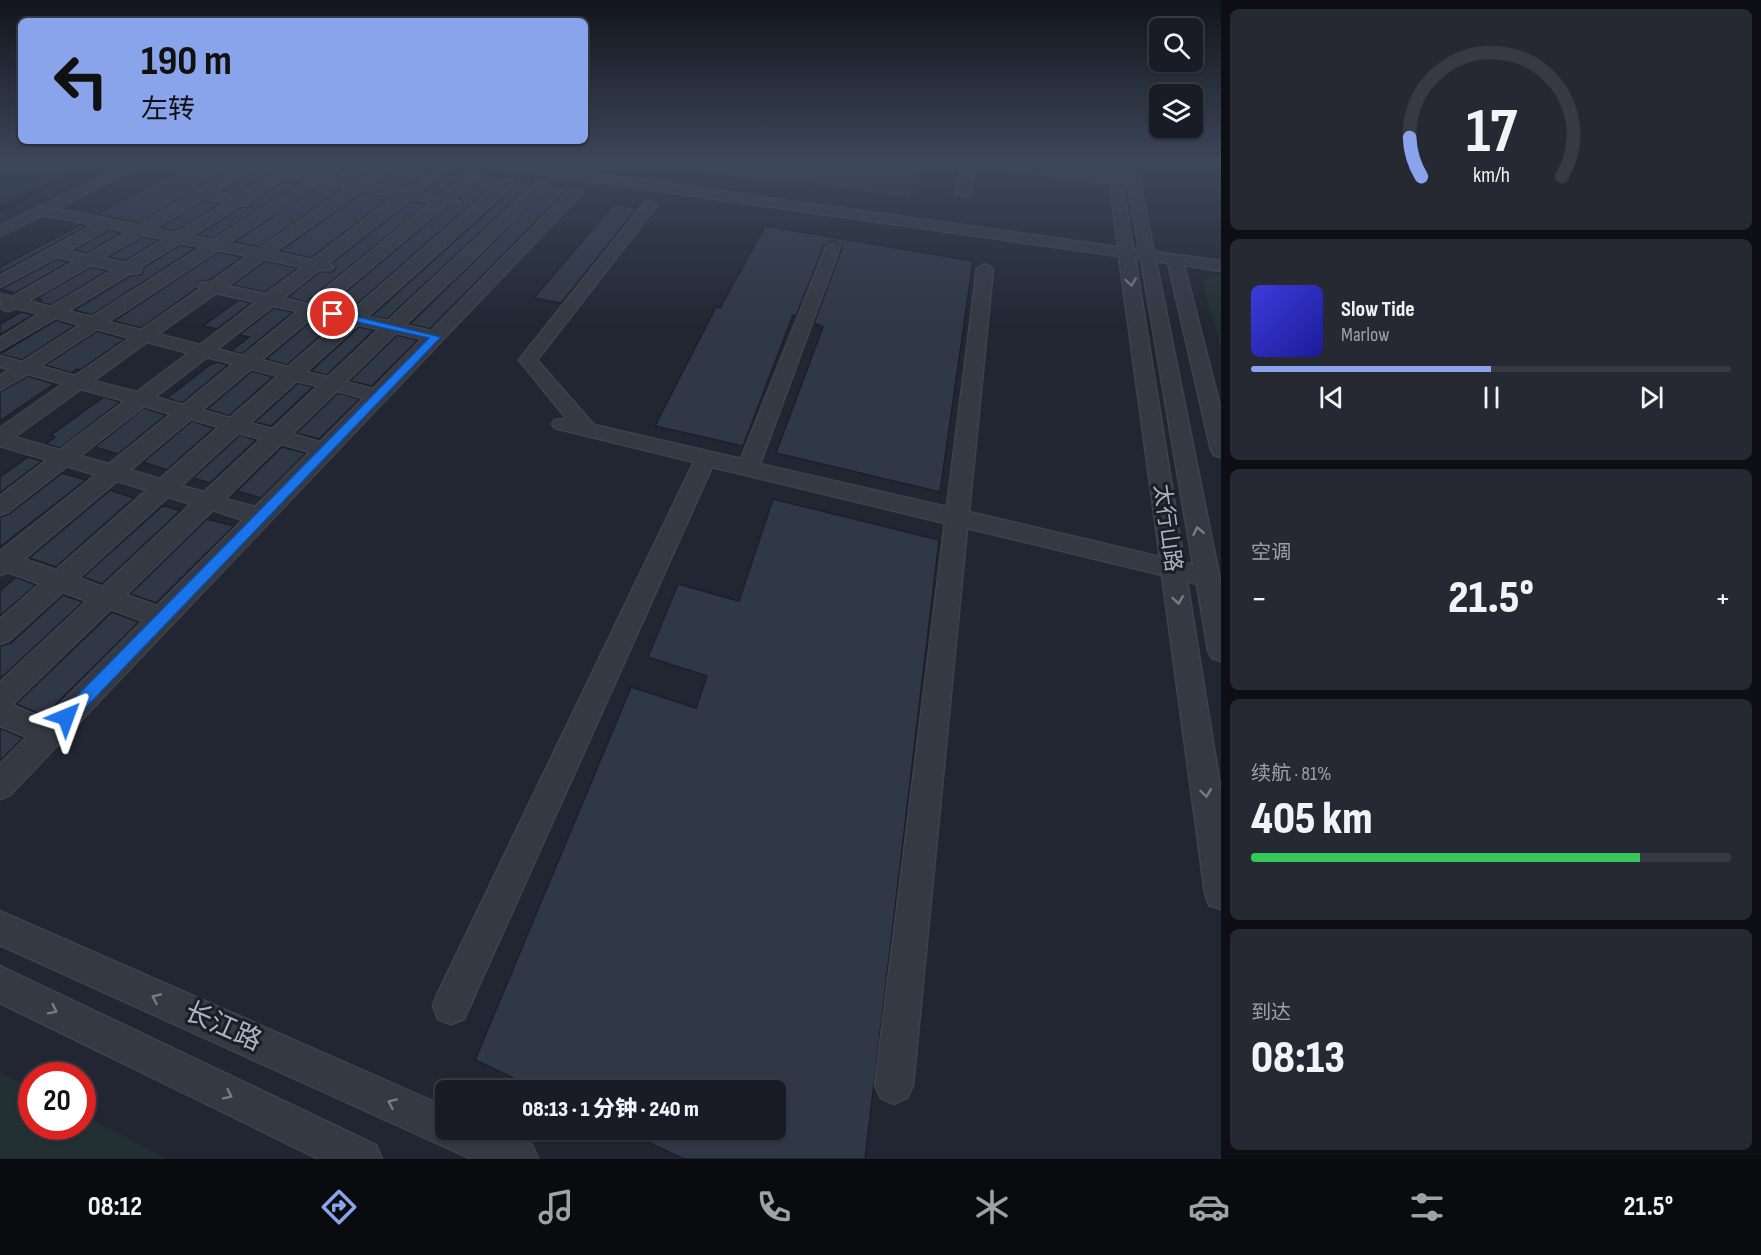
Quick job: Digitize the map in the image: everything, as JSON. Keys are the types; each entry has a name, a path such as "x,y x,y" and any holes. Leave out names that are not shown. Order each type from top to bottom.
{"street":[{"path":"0,232 45,218 65,216"},
{"path":"66,216 474,297"},
{"path":"5,304 89,260 164,216"},
{"path":"0,345 213,216"},
{"path":"0,384 260,216"},
{"path":"0,438 315,216"},
{"path":"323,216 518,252"},
{"path":"0,507 380,216"},
{"path":"2,562 425,216"},
{"path":"0,634 471,216"},
{"path":"0,699 509,216"},
{"path":"535,216 551,219"},
{"path":"0,785 554,216"},
{"path":"587,430 528,360 641,216"},
{"path":"846,216 1221,266"},
{"name":"太行山路","path":"1128,216 1136,254 1173,569 1221,893"},
{"path":"0,282 106,224"},
{"path":"748,468 833,247"},
{"path":"55,252 436,337"},
{"name":"太行山路","path":"1136,254 1164,348 1221,650"},
{"path":"1175,260 1198,353 1212,379 1221,450"},
{"path":"894,1085 985,269"},
{"path":"5,304 53,312 379,396"},
{"path":"1164,348 1198,353"},
{"path":"0,362 326,450"},
{"path":"562,423 1207,577"},
{"path":"0,438 261,517"},
{"path":"451,1006 706,458"},
{"path":"2,562 163,618"},
{"path":"0,713 50,734"},
{"name":"长江路","path":"0,928 435,1122"},
{"path":"0,984 362,1159"},
{"path":"475,1140 518,1159"}],"shaded area":[{"path":"1221,276 1221,347 1202,282 1210,277"},
{"path":"0,1072 18,1082 18,1140 96,1140 96,1122 167,1159 0,1159"}],"building":[{"path":"107,216 150,216 138,223"},
{"path":"179,216 200,216 176,231 159,228"},
{"path":"227,216 247,216 213,238 197,235"},
{"path":"273,216 303,216 259,247 234,242"},
{"path":"329,216 366,216 311,258 280,251"},
{"path":"392,216 412,216 306,302 288,297 320,272 333,272 336,267 332,263"},
{"path":"436,216 457,216 349,311 329,306"},
{"path":"483,216 497,216 387,319 372,316"},
{"path":"520,216 541,216 430,329 410,324"},
{"path":"604,216 631,216 561,303 534,298"},
{"path":"80,225 87,226 0,273 0,267"},
{"path":"765,226 973,261 940,492 776,453 823,327 814,323 842,248 834,241 824,246 796,316 793,315 743,446 655,426 716,307 720,308"},
{"path":"109,230 121,233 87,253 74,250"},
{"path":"142,237 159,240 125,261 108,257"},
{"path":"180,245 196,248 92,315 74,310 130,276 141,275 143,268"},
{"path":"218,252 242,257 210,280 198,282 197,288 141,328 114,321"},
{"path":"57,259 69,262 15,293 1,289"},
{"path":"265,261 298,268 265,292 232,285"},
{"path":"91,267 107,271 51,305 39,302 42,300 37,298"},
{"path":"239,300 251,303 217,329 203,326"},
{"path":"274,308 293,312 242,354 231,351 249,337 239,335"},
{"path":"21,312 33,315 0,335 0,324"},
{"path":"316,317 336,322 287,365 266,359"},
{"path":"56,320 75,326 22,360 0,354"},
{"path":"359,327 374,330 327,375 311,371"},
{"path":"97,331 125,339 80,370 77,369 71,373 45,365"},
{"path":"397,335 418,340 372,386 350,381"},
{"path":"217,362 228,365 182,403 167,398 210,365"},
{"path":"252,371 273,377 229,416 207,409"},
{"path":"28,376 54,384 0,421 0,392"},
{"path":"298,383 313,387 271,426 255,422"},
{"path":"338,393 360,399 319,439 296,433"},
{"path":"104,397 120,402 60,448 46,444 55,437 51,435"},
{"path":"144,408 166,415 118,454 95,447"},
{"path":"192,421 214,428 167,470 143,462"},
{"path":"240,435 256,440 210,483 193,478"},
{"path":"282,447 306,453 261,498 237,491"},
{"path":"28,457 42,461 0,493 0,477"},
{"path":"62,473 86,480 0,547 0,517 9,514"},
{"path":"110,490 134,498 56,567 29,558"},
{"path":"773,499 939,540 865,1159 684,1159 643,1140 786,1140 786,1080 518,1080 475,1060 631,687 696,708 707,676 648,657 678,584 739,601"},
{"path":"166,506 180,511 102,584 83,577 161,507"},
{"path":"207,519 234,526 156,603 130,594"},
{"path":"16,577 36,585 0,616 0,591"},
{"path":"63,595 83,602 0,679 0,646 11,643"},
{"path":"112,612 139,622 44,716 16,704"},
{"path":"0,728 23,738 0,761"}],"route":[{"path":"66,717 436,337 333,314"}]}
